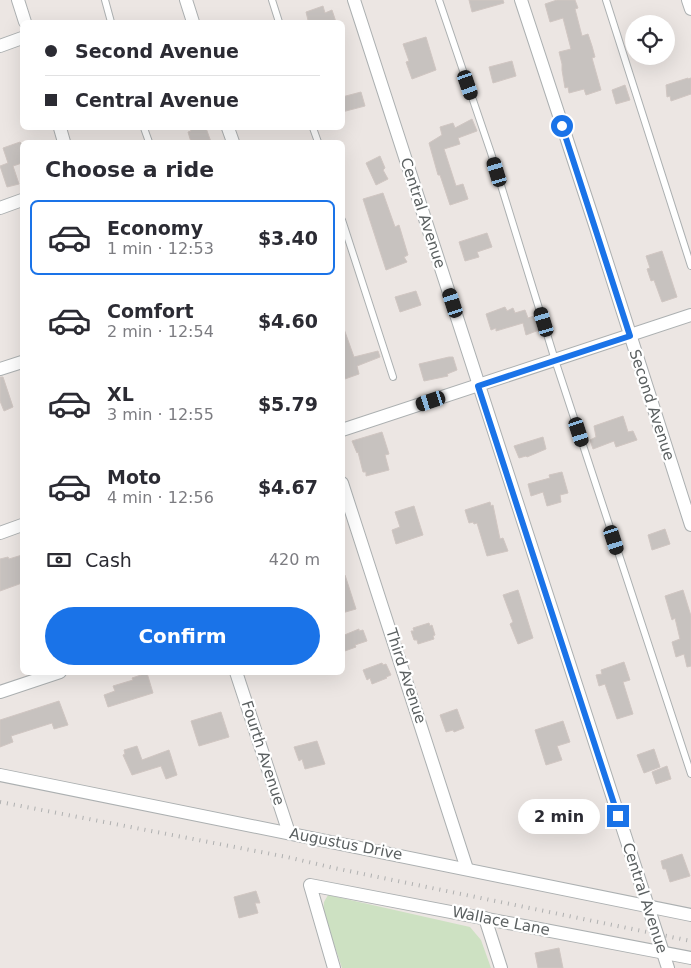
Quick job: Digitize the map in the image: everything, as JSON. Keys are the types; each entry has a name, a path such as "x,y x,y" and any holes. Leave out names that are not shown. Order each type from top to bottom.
{"street":[{"path":"18,0 25,20"},
{"path":"186,0 192,20"},
{"name":"Central Avenue","path":"354,0 668,968"},
{"name":"Second Avenue","path":"521,0 691,525"},
{"path":"688,0 691,9"},
{"path":"0,46 20,39"},
{"path":"0,208 20,201"},
{"path":"345,429 691,315"},
{"path":"0,369 20,363"},
{"name":"Third Avenue","path":"345,492 467,869"},
{"path":"0,532 20,526"},
{"path":"0,692 51,675"},
{"name":"Fourth Avenue","path":"237,675 289,833"},
{"name":"Augustus Drive","path":"0,775 691,915"},
{"name":"Wallace Lane","path":"334,968 310,885 691,958"},
{"path":"485,918 501,968"}],"lane":[{"path":"105,0 111,20"},
{"path":"272,0 278,20"},
{"path":"440,0 491,153 555,360 691,774"},
{"path":"606,0 691,266"},
{"path":"345,229 393,377"}],"green space":[{"path":"328,895 470,927 481,940 491,968 342,968 323,911 324,902"}],"building":[{"path":"469,0 503,0 504,3 472,12"},
{"path":"557,0 575,0 578,8 575,9 582,36 588,34 592,46 595,57 592,58 601,90 586,95 584,89 569,93 568,87 565,88 559,52 571,49 563,18 550,22 545,4"},
{"path":"323,6 325,13 332,10 335,20 308,20 306,12"},
{"path":"426,37 436,70 412,79 406,62 409,61 403,44"},
{"path":"512,61 516,76 493,83 489,67"},
{"path":"691,78 691,94 671,101 670,96 667,97 666,85"},
{"path":"625,85 630,100 616,104 612,90"},
{"path":"361,92 365,106 345,111 345,96"},
{"path":"472,119 477,131 458,138 460,144 444,149 456,186 463,184 468,199 450,205 440,175 438,175 429,143 442,135 440,127 453,123 455,128"},
{"path":"207,130 210,140 190,140 188,132"},
{"path":"20,142 20,164 13,166 19,184 7,187 0,166 8,163 3,148"},
{"path":"380,156 385,168 383,170 388,179 376,185 366,163"},
{"path":"383,193 395,227 399,225 408,255 404,257 407,262 386,270 363,199"},
{"path":"487,233 492,247 477,252 479,257 465,261 459,242"},
{"path":"662,251 677,297 662,302 654,280 651,281 647,269 650,268 646,256"},
{"path":"416,291 421,305 400,312 395,297"},
{"path":"505,307 507,311 513,308 515,313 525,310 528,318 534,316 539,330 526,335 523,323 496,331 496,328 491,330 486,314"},
{"path":"345,332 354,357 378,351 380,357 357,366 359,374 345,379"},
{"path":"453,357 457,370 447,374 448,376 424,381 419,364"},
{"path":"0,377 3,377 13,407 4,411 0,401"},
{"path":"623,416 628,432 633,431 637,440 616,447 614,441 593,449 590,440 596,437 594,426"},
{"path":"382,432 389,454 385,455 389,470 366,476 352,441"},
{"path":"543,437 546,449 527,457 519,458 514,446"},
{"path":"562,472 568,493 560,495 561,502 547,506 543,492 531,496 528,484 550,478 549,475"},
{"path":"490,502 491,506 493,505 500,539 503,538 508,551 487,556 477,523 469,523 465,510"},
{"path":"414,506 423,535 396,544 392,530 400,527 395,512"},
{"path":"665,529 670,544 652,550 648,535"},
{"path":"20,556 20,584 0,591 0,559 8,557 9,559"},
{"path":"345,575 356,609 345,612"},
{"path":"518,590 533,638 518,644 510,624 513,622 503,595"},
{"path":"683,590 691,616 691,666 687,667 684,654 676,657 672,642 680,639 675,618 672,620 665,596"},
{"path":"429,623 430,626 432,625 435,635 433,636 434,639 418,644 417,640 414,640 411,631 414,631 413,628"},
{"path":"359,629 359,631 363,630 367,641 345,651 345,635"},
{"path":"624,662 630,680 623,682 633,714 617,719 605,684 599,686 596,675 602,674 601,670"},
{"path":"382,663 383,665 386,664 391,675 372,684 370,678 367,680 363,670"},
{"path":"148,675 153,693 108,707 104,695 115,691 113,686 133,680 132,678"},
{"path":"59,701 68,725 54,729 52,723 11,736 13,742 0,747 0,720"},
{"path":"457,709 464,728 454,732 453,730 446,732 440,715"},
{"path":"221,712 229,737 199,746 191,721"},
{"path":"563,721 570,742 557,746 562,760 546,765 535,730"},
{"path":"317,741 325,764 305,769 302,759 299,761 294,747"},
{"path":"137,746 142,760 169,750 177,775 166,779 161,766 132,775 123,755 125,754 124,750"},
{"path":"654,749 660,767 644,773 637,755"},
{"path":"667,766 671,779 656,784 652,772"},
{"path":"682,854 690,876 670,882 661,861"},
{"path":"256,891 260,903 255,903 258,913 239,918 234,897"},
{"path":"559,948 563,968 538,968 535,953"}],"railway":[{"path":"0,802 287,857 691,941"}],"route":[{"path":"562,126 630,336 478,386 618,816"}]}
